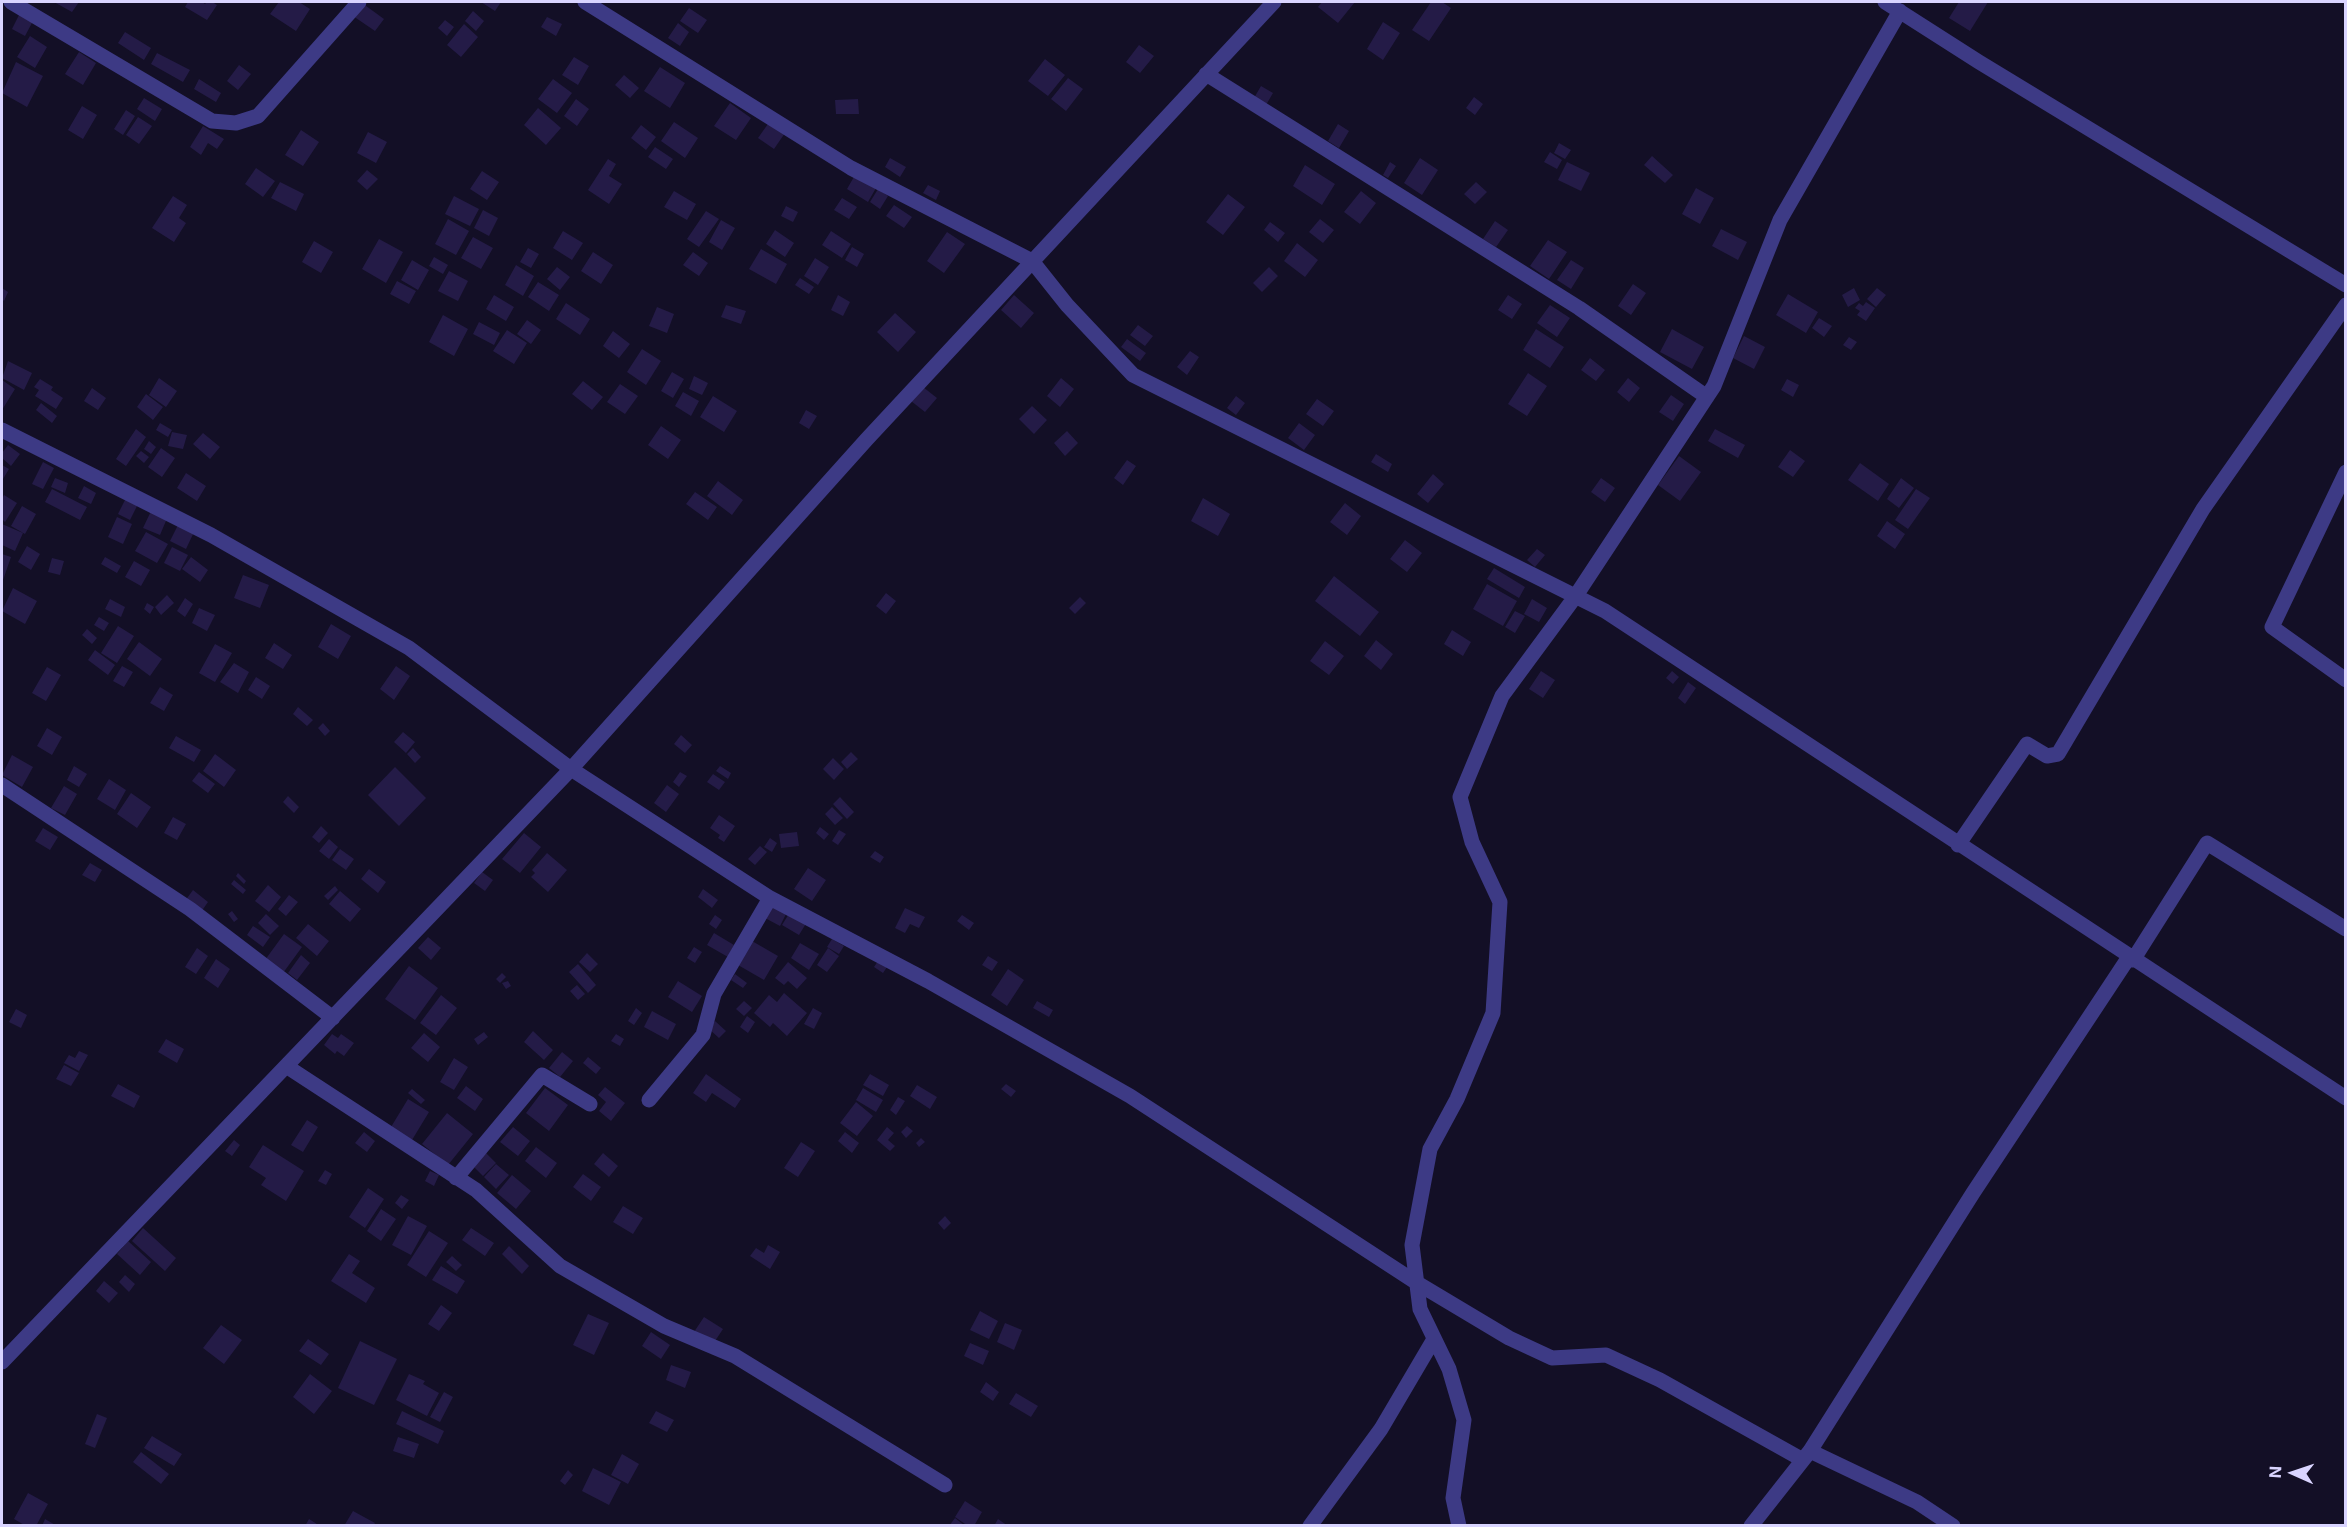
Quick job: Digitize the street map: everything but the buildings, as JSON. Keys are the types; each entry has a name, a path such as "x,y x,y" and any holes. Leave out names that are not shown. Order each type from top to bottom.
{"street":[{"path":"11,2 212,121 236,123 258,116 359,2"},
{"path":"585,2 851,168 1032,261 1067,305 1133,375 1605,611 2346,1098"},
{"path":"2,1362 570,769 867,440 1274,2"},
{"path":"1885,2 2346,285"},
{"path":"1459,1526 1453,1498 1464,1420 1449,1369 1420,1309 1412,1245 1430,1149 1457,1099 1493,1014 1500,902 1472,842 1460,797 1502,696 1575,597 1714,386 1780,220 1900,11"},
{"path":"1206,74 1579,308 1707,398"},
{"path":"1958,844 2027,744 2047,756 2058,754 2203,508 2346,305"},
{"path":"2,430 211,535 409,648 570,769 770,898 928,981 1130,1096 1417,1282 1509,1338 1552,1358 1606,1355 1806,1455 1917,1502 1953,1526"},
{"path":"2346,472 2272,627 2346,680"},
{"path":"2,785 190,909 333,1018"},
{"path":"1751,1526 1806,1455 1973,1193 2207,843 2346,929"},
{"path":"649,1100 703,1035 714,994 770,898"},
{"path":"286,1066 476,1190 560,1266 664,1326 735,1356 945,1485"},
{"path":"456,1178 542,1075 590,1104"},
{"path":"1310,1526 1381,1429 1434,1339"}]}
